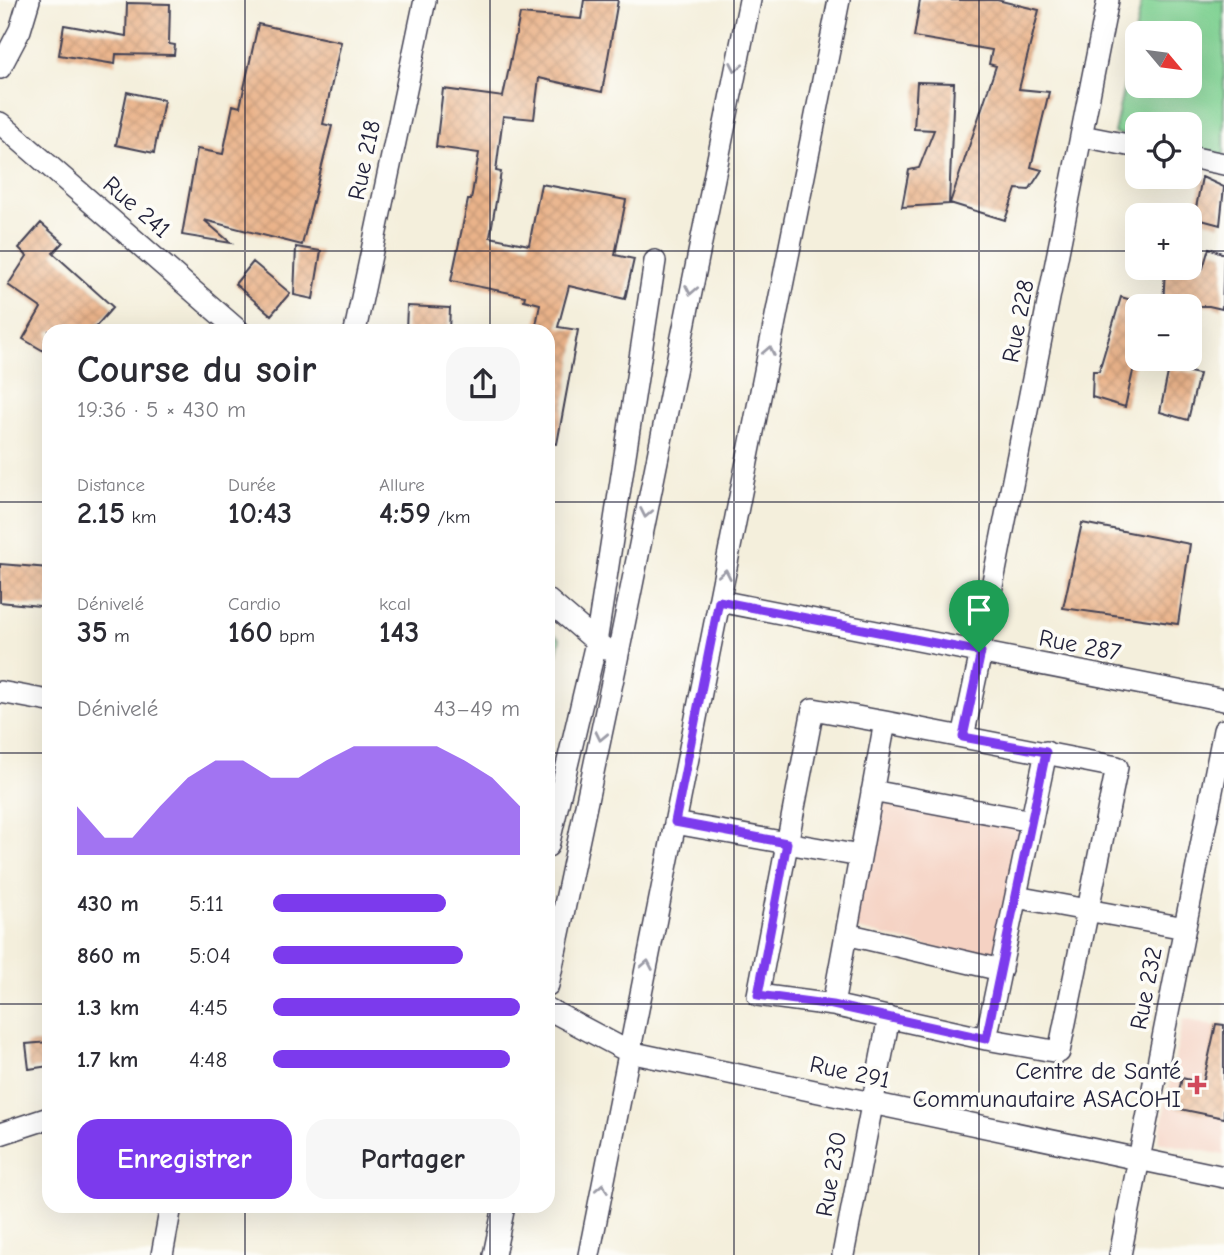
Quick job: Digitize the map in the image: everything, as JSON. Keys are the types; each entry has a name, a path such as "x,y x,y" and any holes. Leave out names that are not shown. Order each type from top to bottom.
{"street":[{"path":"0,68 20,30 29,0"},
{"name":"Rue 218","path":"356,324 425,0"},
{"path":"555,952 750,0"},
{"path":"589,1255 839,0"},
{"name":"Rue 228","path":"963,737 1108,0"},
{"name":"Rue 241","path":"0,123 231,324"},
{"path":"1082,136 1125,144"},
{"path":"1202,159 1224,164"},
{"path":"555,816 596,642 655,261"},
{"name":"Rue 287","path":"719,601 1224,700"},
{"path":"555,606 617,659"},
{"path":"0,692 42,700"},
{"path":"813,709 885,722 1117,767 1059,1052 986,1039 833,1005 758,995 813,709"},
{"path":"833,1005 885,722"},
{"name":"Rue 232","path":"1120,1255 1224,730"},
{"path":"986,1039 1046,752"},
{"path":"872,791 1032,821"},
{"path":"675,822 860,856"},
{"path":"1016,897 1185,928"},
{"path":"846,934 1001,970"},
{"name":"Rue 291","path":"555,1013 629,1052 1224,1177"},
{"name":"Rue 230","path":"843,1255 889,1017"},
{"path":"0,1134 42,1120"},
{"path":"162,1255 170,1213"},
{"path":"494,1255 503,1213"}],"shaded area":[{"path":"876,800 1024,826 993,962 853,928"},
{"name":"Centre de Santé Communautaire ASACOHI","path":"1183,1019 1224,1028 1224,1155 1158,1142"}],"green space":[{"path":"1142,0 1224,0 1224,156 1202,151 1202,112 1125,112 1125,135 1114,133 1125,81 1125,98 1202,98 1202,21 1138,21"},
{"path":"555,635 560,639 555,664"}],"building":[{"path":"584,0 618,0 602,92 539,78 534,119 503,116 496,171 501,172 490,237 529,245 541,184 626,200 615,255 634,259 625,299 569,286 558,327 578,330 557,444 555,324 536,324 540,304 524,300 525,296 451,281 468,200 471,200 479,153 436,147 443,89 503,97 520,14 581,19"},
{"path":"920,0 997,0 1039,10 1019,89 1049,92 1031,167 1042,170 1029,190 1016,189 1005,220 950,203 996,66 989,64 992,50 914,37"},
{"path":"127,3 170,4 169,44 175,45 174,55 116,54 115,64 59,55 64,25 126,36"},
{"path":"258,24 341,42 323,124 332,126 302,245 204,220 231,243 182,235 197,149 223,154 233,105 240,107"},
{"path":"917,82 954,83 949,204 902,207 909,170 919,168 934,130 914,129"},
{"path":"127,92 164,100 154,153 116,145"},
{"path":"1202,177 1224,187 1220,225 1202,220 1202,203 1197,203 1200,189 1202,189"},
{"path":"41,223 63,242 53,253 113,307 98,324 42,324 42,350 23,339 41,308 8,285 27,256 19,248"},
{"path":"296,247 321,251 313,299 294,295"},
{"path":"1209,248 1224,254 1222,309 1202,306 1202,294 1164,294 1164,280 1202,280"},
{"path":"253,262 290,293 271,315 235,284"},
{"path":"1121,297 1125,298 1125,371 1133,371 1125,407 1092,397 1093,371 1099,371"},
{"path":"407,306 450,308 449,324 406,324"},
{"path":"1168,371 1199,374 1188,420 1160,412"},
{"path":"1082,523 1190,544 1178,624 1063,608"},
{"path":"0,564 42,567 42,606 0,602"},
{"path":"1216,1024 1224,1025 1224,1118 1175,1108 1182,1078 1203,1083"},
{"path":"42,1043 42,1067 29,1069 26,1044"}],"place":[{"name":"Centre de Santé Communautaire ASACOHI","path":"1197,1085"}],"route":[{"path":"719,601 979,652 963,737 1046,752 986,1039 833,1005 758,995 787,843 675,822 719,601"}]}
